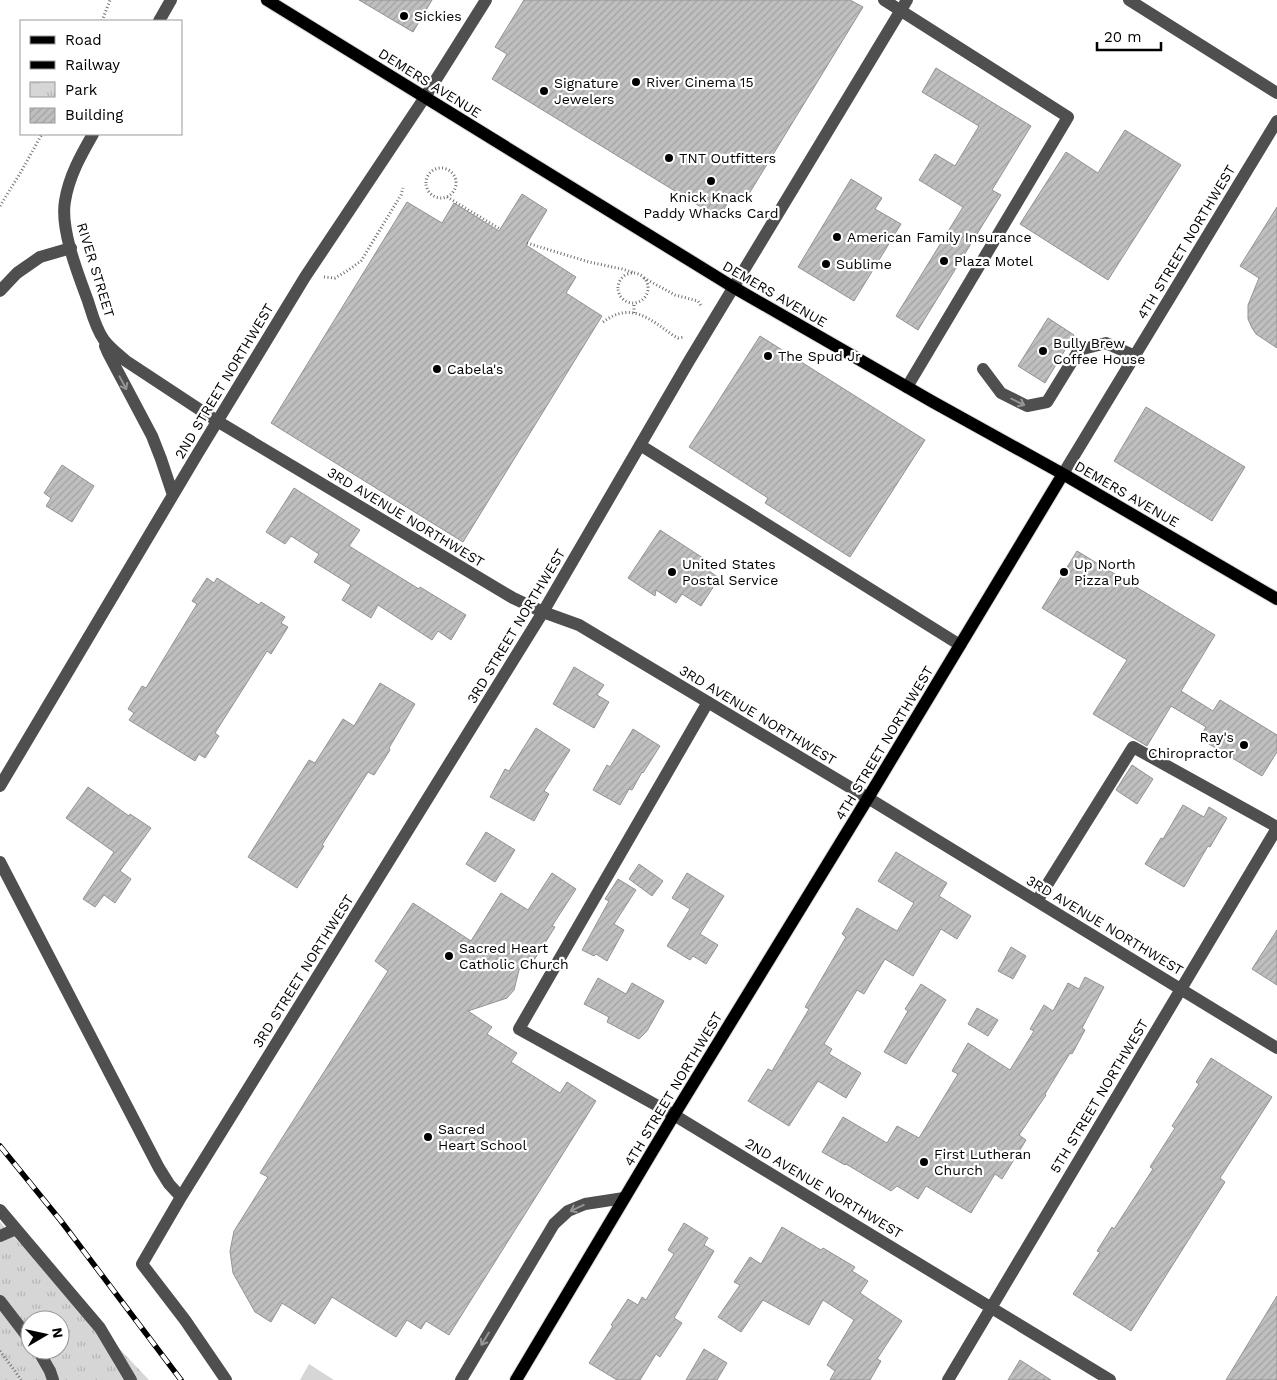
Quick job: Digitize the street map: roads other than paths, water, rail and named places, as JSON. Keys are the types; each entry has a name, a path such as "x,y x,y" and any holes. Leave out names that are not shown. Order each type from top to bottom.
{"main road":[{"name":"DEMERS AVENUE","path":"268,0 733,287 1063,474 1277,599"},
{"name":"4TH STREET NORTHWEST","path":"516,1380 674,1115 1063,474"}],"street":[{"path":"160,20 171,0"},
{"name":"2ND STREET NORTHWEST","path":"0,786 172,495 305,277 425,97 486,0"},
{"path":"884,0 904,5 1068,118 907,387"},
{"path":"1129,0 1277,93"},
{"name":"3RD STREET NORTHWEST","path":"226,1380 185,1320 142,1264 181,1197 543,612 733,287 904,5"},
{"name":"4TH STREET NORTHWEST","path":"1063,474 1277,121"},
{"name":"RIVER STREET","path":"92,135 78,160 69,182 64,202 65,221 71,248 95,322 103,338 126,361 217,421"},
{"path":"0,291 17,273 40,257 71,248"},
{"path":"103,338 108,353 152,436 172,495"},
{"path":"983,370 1001,393 1027,406 1047,402 1079,350 1106,344 1135,356"},
{"name":"3RD AVENUE NORTHWEST","path":"217,421 513,598 543,612 579,625 868,798 1277,1048"},
{"path":"640,445 960,645"},
{"name":"2ND AVENUE NORTHWEST","path":"708,702 519,1029 674,1115 1110,1380"},
{"path":"1036,901 1133,747 1277,828"},
{"name":"5TH STREET NORTHWEST","path":"948,1380 1277,828"},
{"path":"0,862 159,1168 169,1184 181,1197"},
{"path":"461,1380 554,1224 568,1211 585,1204 624,1198"},
{"path":"0,1210 100,1328 131,1380"},
{"path":"0,1236 16,1229"},
{"path":"0,1301 20,1327"},
{"path":"44,1360 50,1371 52,1380"}],"railway":[{"path":"0,1146 61,1221 181,1380"}],"place":[{"name":"Sickies","path":"404,16"},
{"name":"River Cinema 15","path":"636,82"},
{"name":"Signature Jewelers","path":"544,91"},
{"name":"TNT Outfitters","path":"669,158"},
{"name":"Knick Knack Paddy Whacks Card","path":"711,181"},
{"name":"American Family Insurance","path":"837,237"},
{"name":"Plaza Motel","path":"944,261"},
{"name":"Sublime","path":"826,264"},
{"name":"Bully Brew Coffee House","path":"1043,351"},
{"name":"The Spud Jr","path":"768,356"},
{"name":"Cabela's","path":"437,369"},
{"name":"United States Postal Service","path":"672,572"},
{"name":"Up North Pizza Pub","path":"1064,572"},
{"name":"Ray's Chiropractor","path":"1244,745"},
{"name":"Sacred Heart Catholic Church","path":"449,956"},
{"name":"Sacred Heart School","path":"428,1137"},
{"name":"First Lutheran Church","path":"924,1162"}]}
